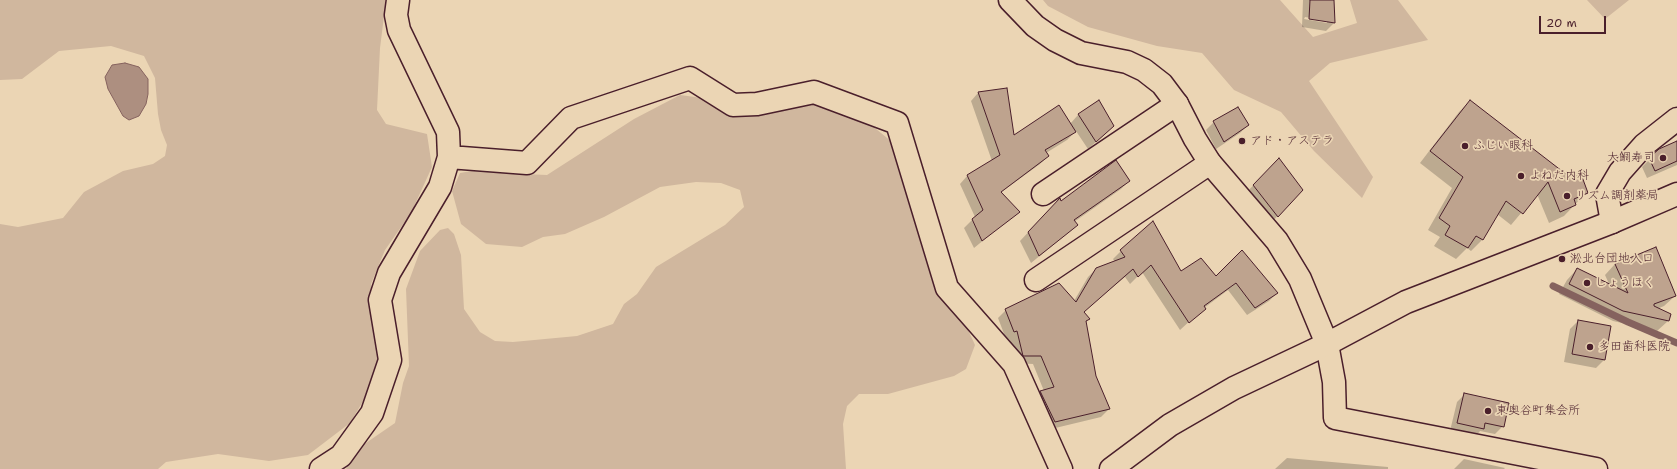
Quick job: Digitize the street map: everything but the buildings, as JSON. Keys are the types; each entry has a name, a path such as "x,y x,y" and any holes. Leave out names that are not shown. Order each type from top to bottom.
{"street":[{"path":"321,469 341,456 372,413 390,360 380,300 389,273 440,187 450,157 448,132 399,30 396,15 398,0"},
{"path":"1010,0 1034,26 1055,40 1081,52 1127,62 1144,70 1162,84 1177,104 1195,139 1210,163 1277,241 1300,279 1327,344 1334,382 1335,418 1596,469"},
{"path":"450,157 528,163 571,118 690,78 733,105 757,104 814,92 897,123 947,288 1014,364 1061,469"},
{"path":"1043,194 1177,104"},
{"path":"1612,222 1607,194 1620,172 1644,145 1677,119"},
{"path":"1036,280 1210,163"},
{"path":"1111,469 1170,425 1234,388 1327,344 1406,302 1612,222 1677,194"}],"shaded area":[{"path":"0,0 386,0 380,48 377,110 386,124 427,134 432,167 411,213 385,250 371,284 380,331 380,373 350,423 308,455 269,461 218,454 166,462 158,469 0,469 0,224 18,227 63,218 84,192 123,171 153,164 165,156 167,145 161,130 158,114 155,78 144,56 111,46 59,51 22,79 0,80"},
{"path":"1043,0 1280,0 1313,37 1357,23 1350,0 1398,0 1428,40 1330,63 1309,81 1373,177 1362,198 1314,151 1281,112 1234,90 1202,53 1157,46 1088,27 1048,6"},
{"path":"1587,0 1629,0 1605,19"},
{"path":"125,63 139,67 148,79 146,104 139,116 129,120 123,116 108,89 105,77 112,65"},
{"path":"680,95 710,99 801,102 831,108 870,124 892,142 937,290 964,321 975,345 966,369 954,376 888,394 859,394 847,406 843,424 846,469 346,469 363,445 395,423 403,383 409,366 406,289 420,251 440,230 448,228 454,234 461,255 464,309 480,332 495,341 513,342 577,336 613,324 624,304 637,294 656,267 725,225 744,207 740,190 721,183 696,182 660,187 604,217 565,234 543,237 522,247 486,244 461,224 452,191 460,173 483,169 547,175 634,119"}],"waterway":[{"path":"1553,286 1628,322 1677,343"}],"place":[{"name":"アド・アステラ","path":"1242,141"},
{"name":"ふじい眼科","path":"1465,146"},
{"name":"大鯛寿司","path":"1663,158"},
{"name":"よねだ内科","path":"1521,176"},
{"name":"リズム調剤薬局","path":"1567,196"},
{"name":"淞北台団地入口","path":"1562,259"},
{"name":"しょうほく","path":"1587,283"},
{"name":"多田歯科医院","path":"1590,347"},
{"name":"東奥谷町集会所","path":"1488,411"}]}
